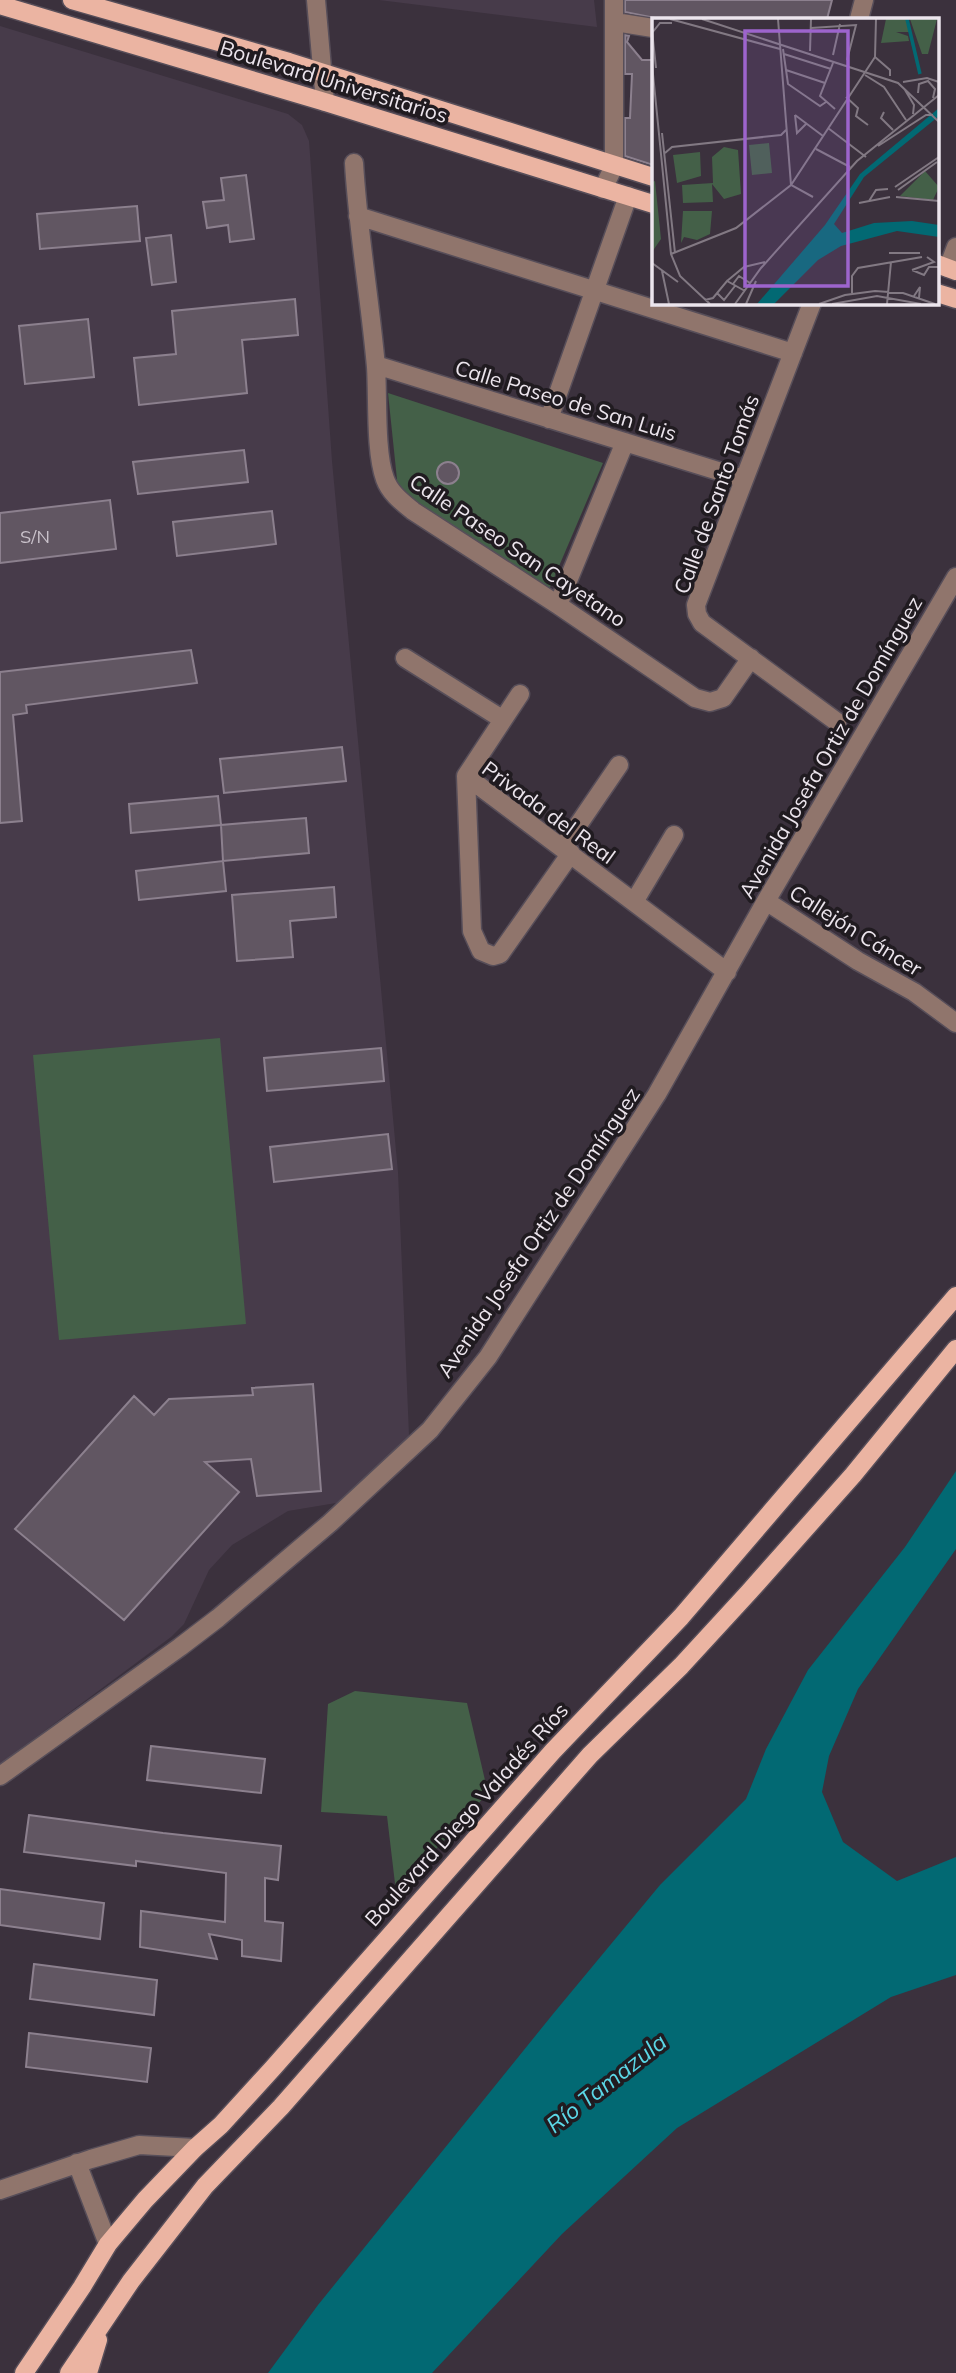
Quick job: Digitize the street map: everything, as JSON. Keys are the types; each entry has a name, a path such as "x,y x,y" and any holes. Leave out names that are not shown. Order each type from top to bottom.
{"main road":[{"name":"Boulevard Universitarios","path":"72,0 322,73 652,177"},
{"name":"Boulevard Universitarios","path":"0,5 652,204"},
{"path":"939,294 956,299"},
{"name":"Boulevard Diego Valadés Ríos","path":"24,2373 108,2244 145,2200 273,2068 552,1751 681,1617 956,1296"},
{"path":"69,2373 131,2281 205,2186 281,2107 590,1755 681,1666 749,1592 853,1475 956,1349"},
{"path":"88,2373 102,2327"}],"street":[{"path":"316,0 325,102"},
{"path":"603,189 614,166 614,0"},
{"path":"859,18 864,0"},
{"path":"615,22 652,28"},
{"name":"Calle Paseo San Cayetano","path":"354,163 376,365 381,459 385,479 395,496 413,511 695,698 710,702 723,698 751,658"},
{"path":"549,419 628,196"},
{"path":"358,216 793,353"},
{"path":"947,268 956,247"},
{"name":"Calle de Santo Tomás","path":"811,304 696,605 702,623 837,722"},
{"name":"Calle Paseo de San Luis","path":"376,365 744,479"},
{"path":"558,605 625,442"},
{"name":"Avenida Josefa Ortiz de Domínguez","path":"0,1776 218,1618 330,1523 430,1430 488,1357 657,1094 766,901 956,577"},
{"path":"405,658 502,719"},
{"path":"466,775 520,694"},
{"path":"567,850 619,765"},
{"name":"Privada del Real","path":"466,775 727,972"},
{"name":"Privada del Real","path":"466,775 472,931 481,951 493,956 500,954 567,850"},
{"path":"634,902 674,835"},
{"name":"Callejón Cáncer","path":"766,901 858,961 914,992 956,1023"},
{"path":"0,2190 139,2145 195,2148"},
{"path":"77,2163 108,2244"}],"shaded area":[{"path":"379,0 594,0 597,27"},
{"path":"0,26 288,114 302,125 309,141 332,461 398,1172 409,1435 408,1443 342,1502 288,1511 232,1545 209,1570 184,1624 171,1637 0,1764"}],"green space":[{"path":"388,393 603,463 548,592 398,489"},
{"path":"220,1038 246,1324 59,1340 33,1055"},
{"path":"355,1691 467,1703 488,1793 396,1892 387,1816 321,1812 328,1704"}],"water":[{"name":"Río Tamazula","path":"956,1471 956,1549 858,1689 829,1756 822,1792 843,1842 897,1881 956,1857 956,1975 891,1997 677,2128 562,2234 432,2373 268,2373 318,2305 660,1885 746,1799 766,1749 808,1670 905,1547"}],"building":[{"path":"625,0 832,0 827,18 655,18 625,12"},
{"path":"625,35 629,36 627,42 642,60 652,60 652,165 625,156 625,118 630,118 632,74 625,74"},
{"path":"246,175 254,239 230,242 228,225 207,228 203,202 224,200 221,178"},
{"path":"137,206 140,241 40,249 37,214"},
{"path":"171,235 176,282 152,285 146,238"},
{"path":"295,299 298,335 242,340 247,393 139,405 134,358 176,354 172,311"},
{"path":"88,319 94,377 25,384 19,326"},
{"path":"244,450 248,482 138,494 133,462"},
{"path":"448,462 456,465 459,473 456,481 448,484 440,481 437,473 440,465"},
{"path":"110,500 116,549 0,563 0,513"},
{"path":"272,511 276,544 177,556 173,522"},
{"path":"191,650 197,683 26,705 27,713 13,715 22,821 0,823 0,672"},
{"path":"342,747 346,781 224,793 220,759"},
{"path":"218,796 221,825 131,833 129,804"},
{"path":"306,818 309,853 223,861 221,825"},
{"path":"223,861 226,891 139,900 136,871"},
{"path":"334,887 336,917 290,921 293,957 237,961 232,895"},
{"path":"381,1048 384,1081 267,1091 264,1058"},
{"path":"388,1134 392,1169 274,1182 270,1147"},
{"path":"313,1384 321,1491 257,1496 251,1459 205,1462 239,1492 124,1620 15,1529 134,1396 154,1415 169,1399 253,1395 252,1388"},
{"path":"151,1746 265,1759 261,1793 147,1780"},
{"path":"29,1815 281,1846 278,1880 265,1878 265,1921 283,1923 281,1961 242,1956 242,1940 209,1934 217,1959 140,1947 141,1911 225,1922 226,1873 136,1861 136,1866 24,1852"},
{"path":"0,1889 104,1903 100,1939 0,1925"},
{"path":"34,1964 157,1980 154,2015 30,1999"},
{"path":"29,2033 151,2048 147,2082 26,2067"}]}
